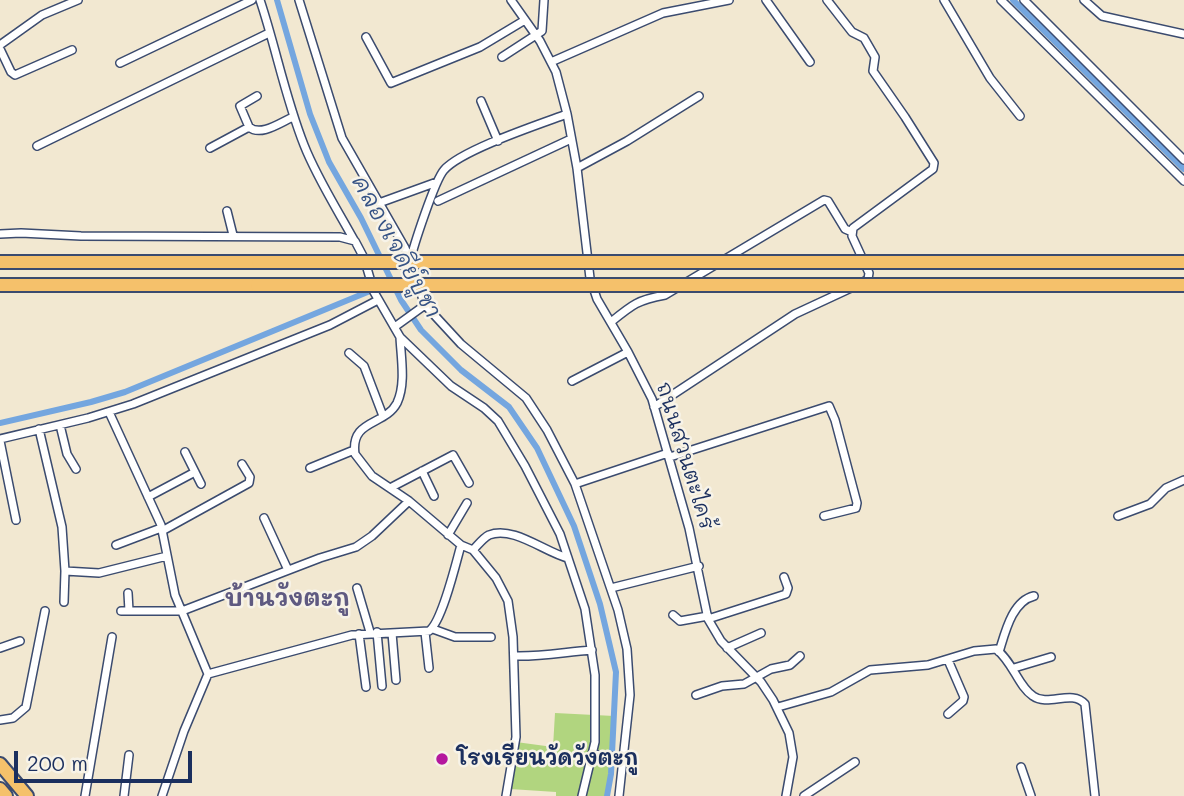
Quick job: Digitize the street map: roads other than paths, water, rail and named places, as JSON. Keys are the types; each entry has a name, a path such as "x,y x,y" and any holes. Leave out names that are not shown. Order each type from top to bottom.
{"highway":[{"path":"0,262 1184,262"},
{"path":"0,285 1184,285"},
{"path":"0,764 27,796"},
{"path":"0,789 6,796"}],"street":[{"path":"72,50 15,75 10,72 0,47 42,15 78,0"},
{"path":"120,63 252,0"},
{"path":"260,0 293,117 314,169 364,258 369,281 378,300 399,324 402,380 400,394 395,406 361,429 356,436 354,450 372,476 409,501 461,545 473,550 496,578 508,601 514,656 516,737 506,796"},
{"path":"299,0 342,138 405,248 422,308 526,398 547,430 575,484 611,588 627,649 630,695 621,758 619,796"},
{"name":"ถนนสวนตะไคร้","path":"511,0 537,37 556,72 577,168 590,278 597,299 628,352 654,407 699,566 708,617 715,633 756,677 778,707 789,733 793,757 786,796"},
{"path":"502,57 537,37 544,26 544,0"},
{"path":"551,62 653,16 729,0"},
{"path":"766,0 810,62"},
{"path":"827,0 852,32 864,38 876,57 873,71 934,163 933,169 858,224 852,232"},
{"path":"944,0 990,78 1020,116"},
{"path":"1002,0 1184,181"},
{"path":"1024,0 1184,160"},
{"path":"1084,0 1102,16 1184,34"},
{"path":"366,37 391,83 480,47 525,20"},
{"path":"37,146 270,33"},
{"path":"257,96 240,106 252,131 259,131 293,117"},
{"path":"577,168 627,141 699,96"},
{"path":"481,101 498,141"},
{"path":"410,264 415,242 437,182 447,166 498,141 567,114"},
{"path":"210,148 249,127"},
{"path":"438,201 571,139"},
{"path":"379,203 437,182"},
{"path":"611,322 634,303 665,295 824,200 828,201 845,229 852,232 869,273 866,281 795,314 654,407"},
{"path":"227,211 233,235"},
{"path":"0,234 340,237 355,241"},
{"path":"16,520 0,440 108,412 330,325 378,300"},
{"path":"399,324 422,308"},
{"path":"400,337 451,386 498,421 560,534 585,609 592,650 596,706 593,754 582,796"},
{"path":"572,380 628,352"},
{"path":"349,353 364,366 383,416"},
{"path":"575,484 828,406 835,420 857,503 856,508 851,510 824,516"},
{"path":"108,412 162,529 175,595 208,674 162,796"},
{"path":"60,425 67,454 76,469"},
{"path":"39,429 62,527 64,602"},
{"path":"310,468 354,450"},
{"path":"185,452 201,484"},
{"path":"390,488 453,455 469,483"},
{"path":"116,545 162,529 249,483 250,477 242,464"},
{"path":"422,471 435,496"},
{"path":"148,497 195,472"},
{"path":"1118,516 1150,504 1166,488 1184,480"},
{"path":"128,593 125,611 182,611 362,544 409,501"},
{"path":"448,535 467,503"},
{"path":"264,518 288,570"},
{"path":"473,550 490,535 507,534 569,558"},
{"path":"429,668 429,630 461,545"},
{"path":"65,571 99,573 167,556"},
{"path":"611,588 699,566"},
{"path":"673,615 680,621 708,617 786,594 788,588 784,577"},
{"path":"357,588 374,632 382,685"},
{"path":"999,652 1011,618 1025,600 1034,596"},
{"path":"0,720 13,718 26,707 45,611"},
{"path":"208,674 340,638 374,632 429,630 455,638 491,638"},
{"path":"392,633 396,680"},
{"path":"727,648 761,633"},
{"path":"359,635 366,687"},
{"path":"85,796 112,637"},
{"path":"0,648 20,641"},
{"path":"778,707 831,692 870,670 901,669 996,649 1014,668 1032,696 1040,699 1074,698 1085,704 1095,796"},
{"path":"514,656 546,657 558,653 592,650"},
{"path":"696,695 722,686 744,684 771,669 790,665 800,656"},
{"path":"1014,668 1051,657"},
{"path":"948,660 964,696 963,701 948,714"},
{"path":"593,754 621,758"},
{"path":"124,796 129,755"},
{"path":"804,796 855,762"},
{"path":"1021,767 1031,796"}],"waterway":[{"name":"คลองเจดีย์บูชา","path":"277,0 310,114 329,162 361,218 401,300 421,330 461,370 509,407 537,448 574,526 600,604 616,672 611,774 607,796"},
{"path":"1013,0 1184,169"},
{"path":"0,423 125,392 370,291"}],"place":[{"name":"โรงเรียนวัดวังตะกู","path":"442,759"}],"district":[{"name":"บ้านวังตะกู","path":"287,599"}]}
